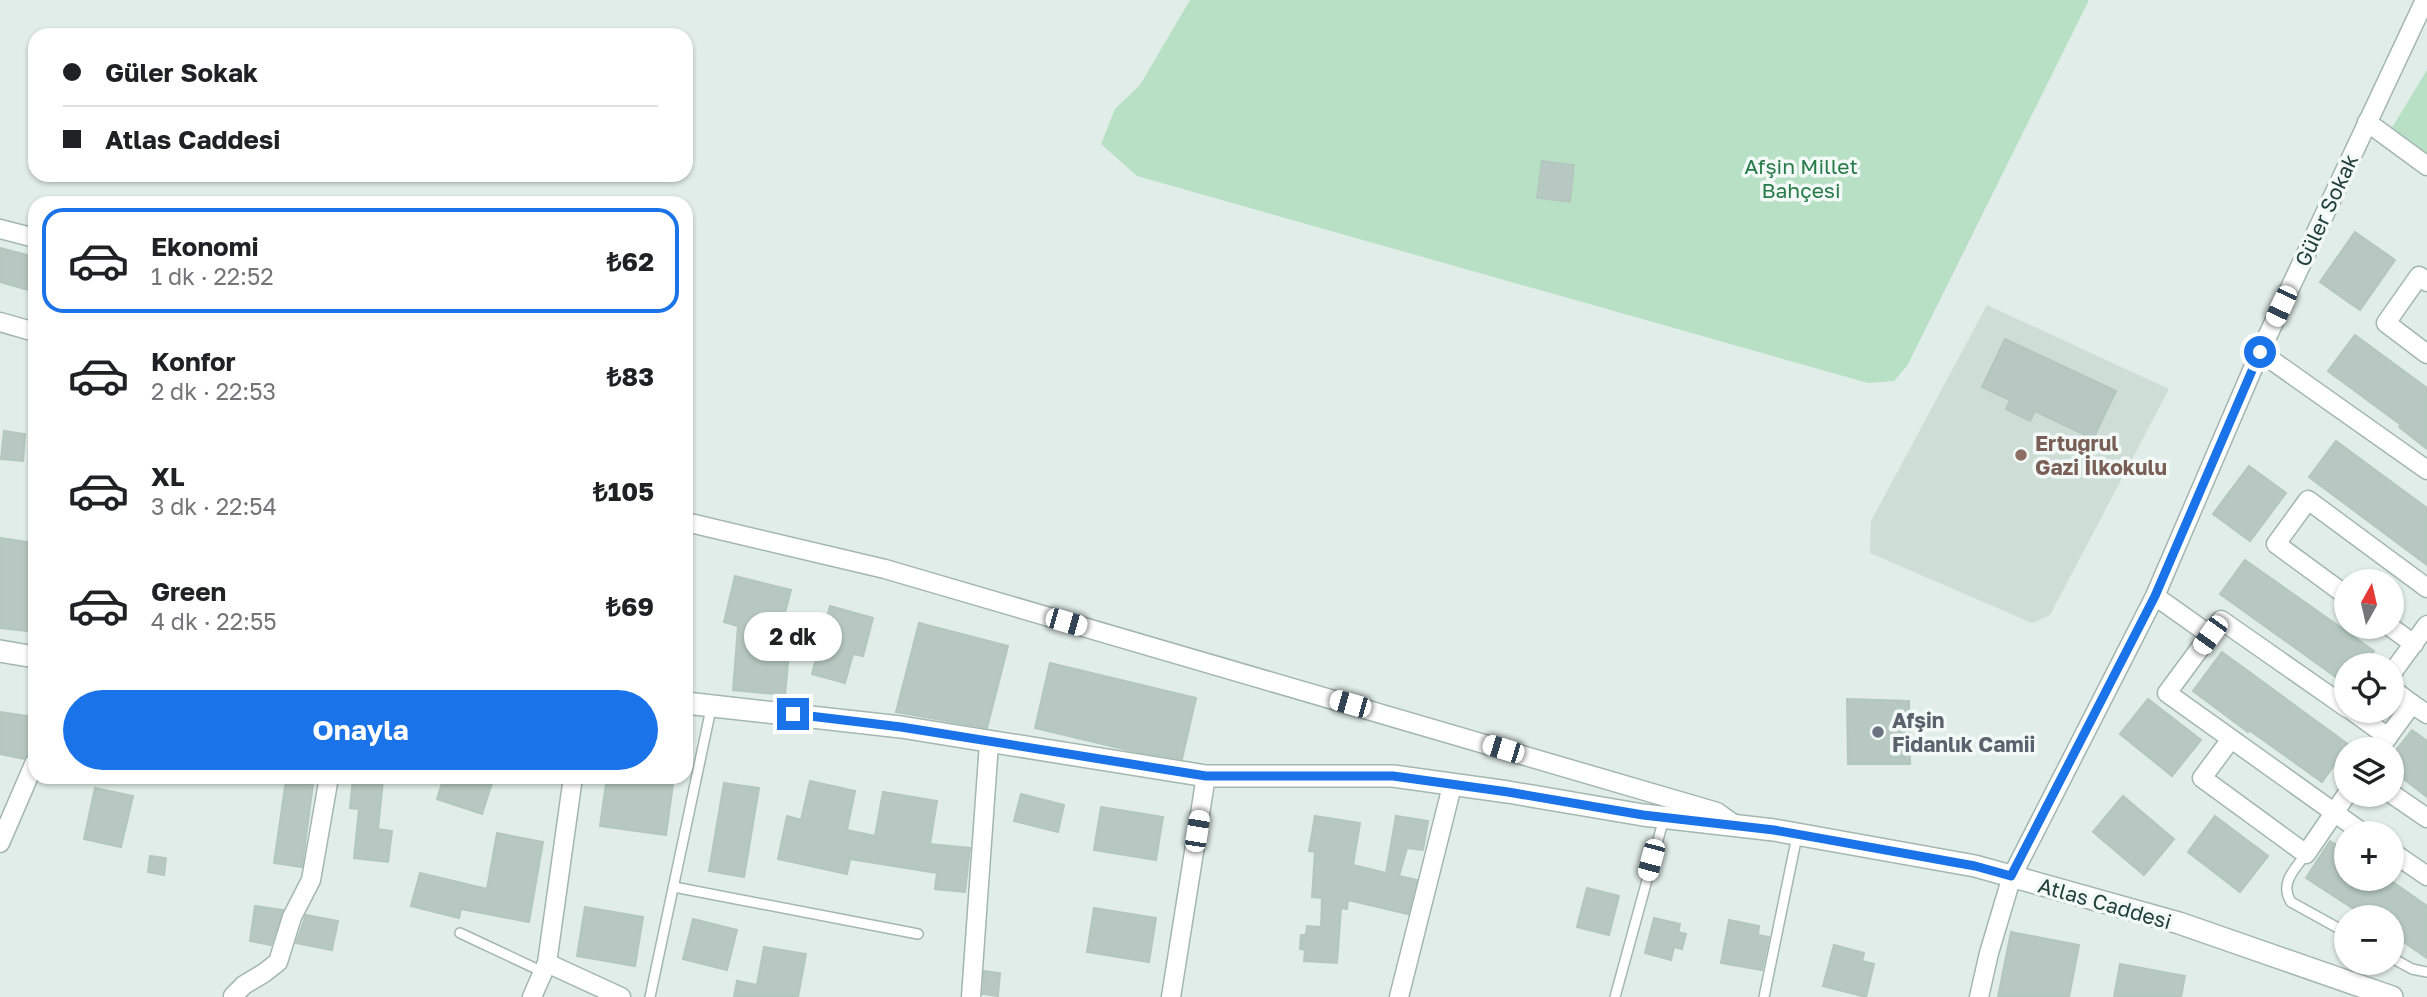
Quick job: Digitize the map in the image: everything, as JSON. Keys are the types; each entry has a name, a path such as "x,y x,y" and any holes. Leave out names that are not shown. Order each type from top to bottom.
{"street":[{"name":"Güler Sokak","path":"1979,997 2011,876 2155,596 2260,352 2425,0"},
{"path":"2367,122 2427,166"},
{"path":"0,229 28,236"},
{"path":"2427,282 2419,276 2386,323 2427,354"},
{"path":"0,322 28,330"},
{"path":"2260,352 2427,470"},
{"path":"2334,586 2276,544 2308,500 2400,569"},
{"path":"693,524 899,573 1681,801 1717,812 1735,825"},
{"path":"2404,572 2427,589"},
{"path":"2155,596 2210,635"},
{"path":"2334,699 2221,620 2167,693 2346,821"},
{"path":"2404,657 2427,625"},
{"path":"2404,637 2414,644"},
{"path":"0,651 28,656"},
{"path":"2404,698 2427,714"},
{"name":"Atlas Caddesi","path":"693,703 901,727 1206,776 1393,776 1664,818 1798,834 1975,866 2179,923 2392,997"},
{"path":"2388,737 2412,704"},
{"path":"2363,723 2378,737"},
{"path":"2231,739 2202,778 2306,854 2338,807"},
{"path":"971,997 989,743"},
{"path":"1171,997 1206,776"},
{"path":"0,843 28,778"},
{"path":"233,996 244,985 278,962 292,917 311,880 328,784"},
{"path":"532,997 545,967 572,784"},
{"path":"1399,997 1452,786"},
{"path":"2404,802 2427,818"},
{"path":"2404,860 2427,876"},
{"path":"545,967 621,997"}],"lane":[{"path":"650,997 712,704"},
{"path":"1615,997 1664,818"},
{"path":"1764,997 1798,834"},
{"path":"2306,854 2287,880 2288,897 2291,902 2334,926"},
{"path":"674,887 918,934"},
{"path":"460,933 545,967"},
{"path":"2404,965 2427,972"}],"shaded area":[{"name":"Ertuğrul Gazi İlkokulu","path":"1987,305 2169,389 2050,615 2032,623 1870,553 1871,521"}],"green space":[{"name":"Afşin Millet Bahçesi","path":"1190,0 2089,0 1907,366 1894,381 1868,383 1137,176 1101,144 1115,109 1140,85"},
{"path":"2427,70 2427,157 2390,131"}],"building":[{"path":"1542,161 1574,165 1570,202 1537,198"},
{"path":"2355,232 2395,260 2360,310 2320,282"},
{"path":"0,248 28,255 28,290 0,282"},
{"path":"2355,335 2427,388 2427,449 2399,427 2401,425 2328,371"},
{"path":"2005,339 2116,391 2093,439 2035,411 2030,421 2006,409 2010,400 1982,387"},
{"path":"4,431 25,434 23,461 1,459"},
{"path":"2336,441 2427,508 2427,565 2309,477"},
{"path":"2249,466 2286,493 2250,541 2213,514"},
{"path":"0,538 28,542 28,631 0,628"},
{"path":"2245,560 2334,623 2334,639 2357,639 2374,651 2334,653 2334,676 2220,594"},
{"path":"735,576 791,590 775,651 789,652 785,695 733,690 738,626 724,622"},
{"path":"830,606 873,618 863,656 853,654 845,683 812,674"},
{"path":"919,623 1008,646 987,728 896,712"},
{"path":"2222,652 2338,737 2334,737 2334,766 2322,782 2193,691"},
{"path":"1050,663 1196,698 1182,759 1132,751 1035,728"},
{"name":"Afşin Fidanlık Camii","path":"1847,699 1909,701 1910,764 1848,764"},
{"path":"2148,699 2201,740 2172,776 2120,734"},
{"path":"0,712 28,716 28,754 24,759 0,754"},
{"path":"2412,730 2427,741 2427,797 2404,779 2404,740"},
{"path":"810,781 855,791 847,830 875,836 883,792 937,801 930,844 970,848 965,892 935,889 937,873 850,859 847,874 778,859 787,816 801,820"},
{"path":"724,783 759,788 744,877 709,871"},
{"path":"285,784 313,784 302,867 274,863"},
{"path":"352,784 383,784 378,829 392,831 388,862 354,858 359,809 350,808"},
{"path":"442,784 492,784 482,814 437,799"},
{"path":"606,784 673,784 666,835 600,826"},
{"path":"95,788 133,796 121,847 84,839"},
{"path":"1021,794 1064,805 1058,832 1014,821"},
{"path":"2123,796 2174,839 2144,875 2093,832"},
{"path":"1101,807 1163,817 1156,860 1094,850"},
{"path":"1315,816 1360,823 1353,865 1386,873 1396,816 1428,821 1423,850 1407,848 1399,876 1417,880 1408,914 1348,900 1347,909 1341,908 1337,963 1304,961 1305,950 1300,949 1301,935 1306,935 1307,926 1321,927 1322,898 1312,897 1315,852 1309,851"},
{"path":"2215,816 2268,856 2240,892 2188,852"},
{"path":"497,833 543,842 529,922 461,909 459,918 411,906 420,873 487,889"},
{"path":"2330,841 2334,843 2334,891 2404,890 2427,906 2427,958 2404,942 2404,905 2348,905 2306,878"},
{"path":"150,856 166,858 164,875 148,872"},
{"path":"1587,888 1619,896 1609,935 1577,927"},
{"path":"255,906 283,910 271,945 250,941"},
{"path":"585,907 643,917 635,966 577,956"},
{"path":"1094,908 1156,918 1149,962 1087,952"},
{"path":"306,915 338,921 332,950 296,943"},
{"path":"1654,918 1680,924 1678,932 1686,934 1682,949 1674,947 1671,960 1645,953"},
{"path":"693,919 737,930 727,970 683,959"},
{"path":"1729,920 1759,926 1758,935 1769,937 1762,970 1721,963"},
{"path":"2011,932 2079,945 2069,997 1998,997"},
{"path":"1834,945 1864,953 1862,961 1874,964 1866,997 1823,986"},
{"path":"764,947 806,954 798,997 734,997 737,981 757,985"},
{"path":"2120,964 2185,976 2181,997 2114,997"},
{"path":"984,971 1000,973 998,996 983,994"}],"place":[{"name":"Ertuğrul Gazi İlkokulu","path":"2021,455"},
{"name":"Afşin Fidanlık Camii","path":"1878,732"}],"route":[{"path":"793,714 901,727 1206,776 1393,776 1643,815 1774,830 1975,866 2011,876 2155,596 2260,352"}]}
